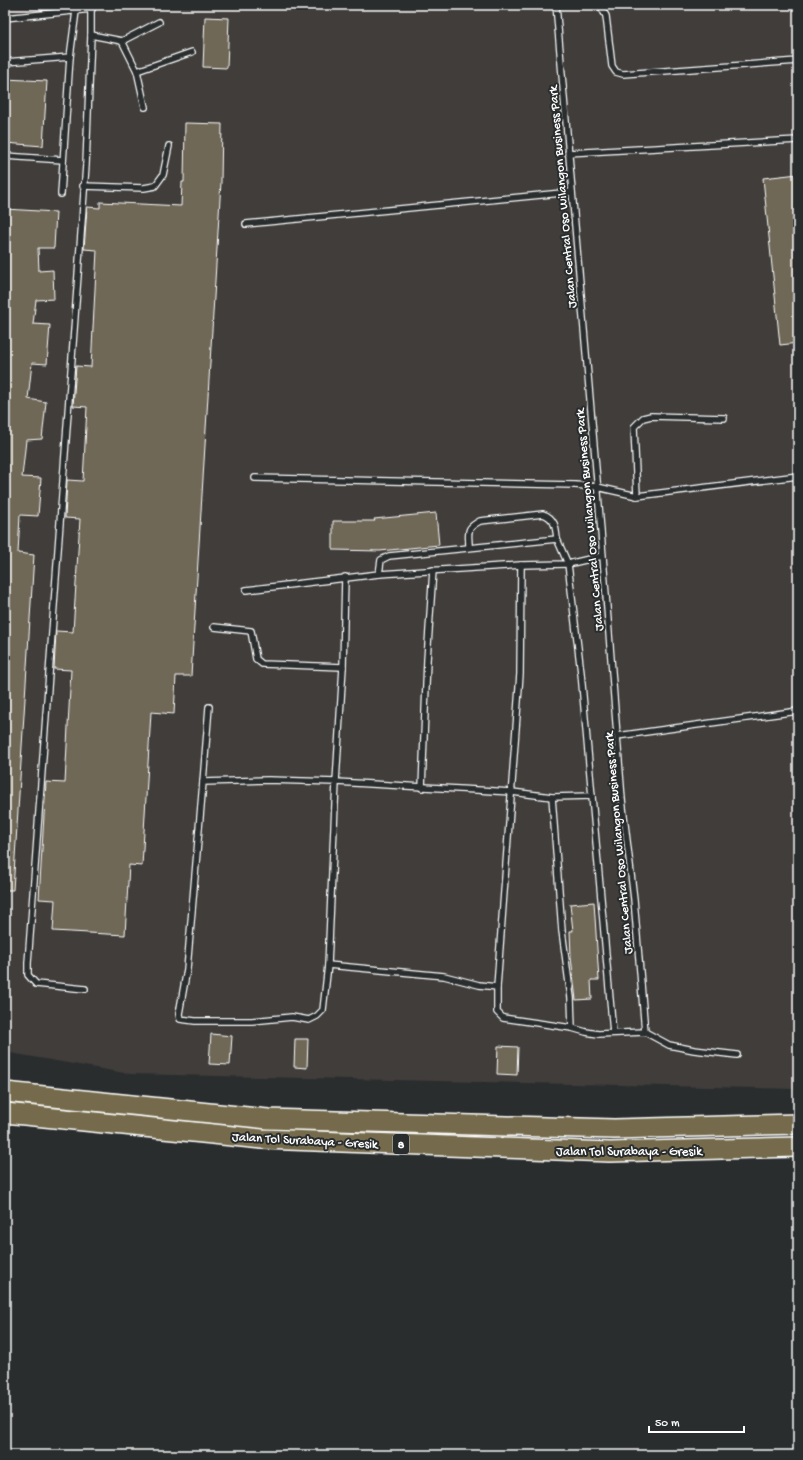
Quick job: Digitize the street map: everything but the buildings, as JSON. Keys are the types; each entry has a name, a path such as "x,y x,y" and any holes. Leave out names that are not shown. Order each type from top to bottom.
{"highway":[{"name":"Jalan Tol Surabaya - Gresik","path":"5,1092 268,1119 614,1129 798,1124"},
{"name":"Jalan Tol Surabaya - Gresik","path":"5,1113 262,1139 610,1152 798,1148"}],"lane":[{"name":"Jalan Central Oso Wilangon Business Park","path":"556,5 622,799 634,899 645,1032"},
{"path":"600,5 606,16 612,66 616,72 623,74 798,61"},
{"path":"5,18 91,7 86,165 83,186 28,963 28,974 36,984 85,989"},
{"path":"61,194 70,57 76,10"},
{"path":"91,35 122,41 159,22"},
{"path":"122,41 137,71 145,107"},
{"path":"137,71 192,52"},
{"path":"5,62 70,57"},
{"path":"568,153 798,140"},
{"path":"83,186 144,188 155,186 163,175 169,146"},
{"path":"5,156 63,160"},
{"path":"246,224 572,192"},
{"path":"637,496 634,428 643,418 651,416 724,418"},
{"path":"255,478 575,485 597,487 637,496 798,476"},
{"path":"469,547 469,530 471,526 480,521 544,514 555,523 557,539 568,564 581,673 613,1033"},
{"path":"378,574 381,560 389,556 557,539"},
{"path":"246,590 378,574 521,565 568,564 602,556"},
{"path":"521,565 520,674 497,987 497,1012 503,1018 572,1028 598,1034 645,1032 669,1045 694,1050 737,1055"},
{"path":"422,788 427,660 433,570"},
{"path":"210,707 187,970 181,995 179,1014 180,1019 195,1022 252,1021 292,1017 309,1020 317,1016 323,1010 328,965 336,782 343,667 345,577"},
{"path":"214,627 251,631 256,659 262,664 343,667"},
{"path":"617,736 798,711"},
{"path":"203,782 268,780 336,782 512,792 552,797 592,796"},
{"path":"552,797 563,953 570,998 572,1028"},
{"path":"328,965 444,976 484,986 497,987"}],"shaded area":[{"path":"5,5 798,5 798,1089 130,1074 5,1052"}]}
